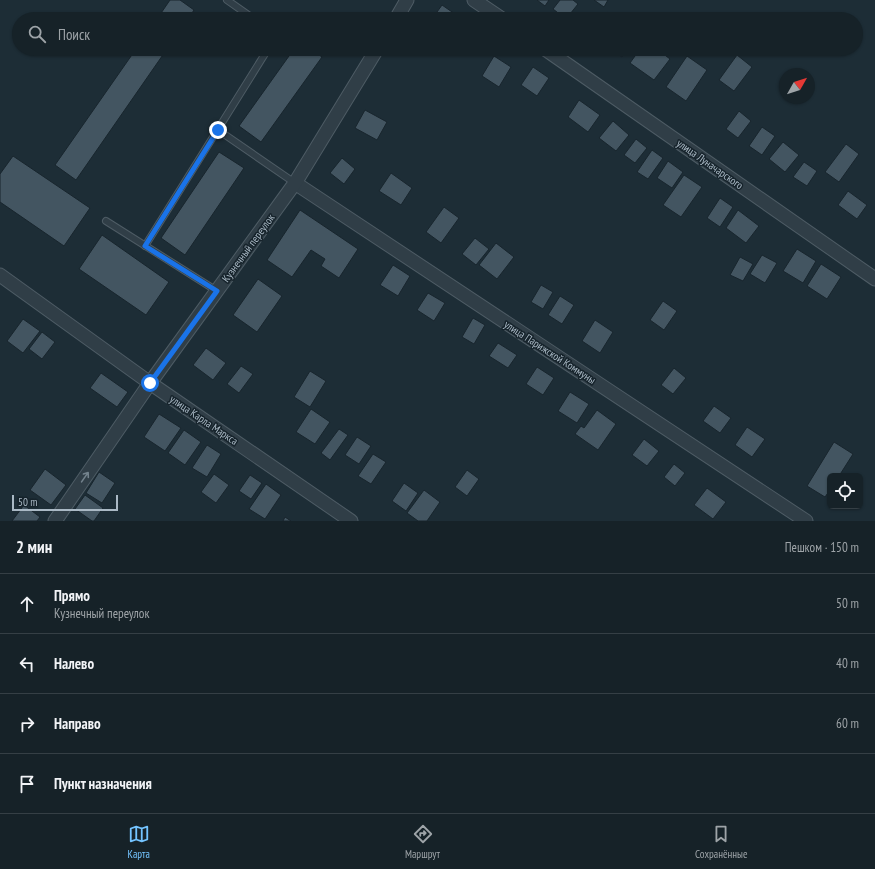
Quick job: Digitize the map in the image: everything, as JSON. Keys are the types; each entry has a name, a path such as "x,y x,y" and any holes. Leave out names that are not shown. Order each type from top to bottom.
{"street":[{"path":"400,12 407,0"},
{"path":"474,0 492,12"},
{"name":"Кузнечный переулок","path":"55,521 150,383 295,184 373,56"},
{"name":"улица Луначарского","path":"555,56 875,279"},
{"name":"улица Парижской Коммуны","path":"295,184 806,521"},
{"name":"улица Карла Маркса","path":"0,275 150,383 351,521"}],"lane":[{"path":"227,0 244,12"},
{"path":"145,246 264,56"},
{"path":"218,130 295,184"},
{"path":"106,221 217,291"}],"building":[{"path":"170,0 180,0 194,10 193,12 162,12"},
{"path":"537,0 549,0 545,6"},
{"path":"560,0 573,0 578,4 572,12 557,12 553,9"},
{"path":"594,0 608,0 604,7"},
{"path":"442,5 452,12 437,12"},
{"path":"131,56 162,56 76,180 55,165"},
{"path":"289,56 322,57 261,142 239,126"},
{"path":"494,56 511,67 499,87 482,76"},
{"path":"635,56 666,56 670,59 654,80 630,63"},
{"path":"687,56 707,70 686,101 666,87"},
{"path":"736,56 752,67 734,91 719,80"},
{"path":"533,67 549,78 537,96 521,85"},
{"path":"579,100 600,115 588,132 568,117"},
{"path":"365,110 387,122 377,140 355,128"},
{"path":"739,111 751,121 738,138 726,129"},
{"path":"613,121 629,135 616,151 599,138"},
{"path":"762,127 775,136 762,155 749,146"},
{"path":"636,139 647,148 635,163 624,155"},
{"path":"783,142 799,155 785,172 769,159"},
{"path":"846,144 859,154 839,182 825,172"},
{"path":"652,150 663,158 648,179 637,172"},
{"path":"219,152 244,168 185,255 161,238"},
{"path":"13,156 90,208 64,246 0,202 0,174"},
{"path":"342,158 355,169 344,184 330,173"},
{"path":"668,161 683,172 672,188 657,178"},
{"path":"804,162 817,171 807,186 793,177"},
{"path":"391,173 412,188 401,205 379,191"},
{"path":"684,175 702,187 681,217 663,205"},
{"path":"848,191 867,205 857,219 838,205"},
{"path":"720,198 733,207 720,227 707,218"},
{"path":"444,207 459,218 441,243 426,232"},
{"path":"300,210 358,249 339,278 321,266 325,259 311,250 292,277 267,260"},
{"path":"738,210 759,226 746,243 726,228"},
{"path":"102,235 169,282 146,315 79,269"},
{"path":"475,238 489,249 476,265 462,254"},
{"path":"496,243 514,257 497,279 479,265"},
{"path":"797,249 816,261 803,283 783,271"},
{"path":"762,255 777,263 765,283 750,274"},
{"path":"740,257 753,264 743,281 730,275"},
{"path":"821,264 841,277 827,299 807,286"},
{"path":"393,265 410,276 398,296 380,285"},
{"path":"258,279 282,296 257,332 233,315"},
{"path":"541,285 553,292 543,309 531,302"},
{"path":"428,293 445,303 434,321 417,310"},
{"path":"560,296 574,305 562,324 548,315"},
{"path":"663,301 677,311 664,330 650,320"},
{"path":"473,318 485,325 474,344 462,337"},
{"path":"23,319 40,331 23,353 7,341"},
{"path":"595,320 613,332 600,353 582,341"},
{"path":"42,332 55,342 42,359 29,349"},
{"path":"498,343 517,355 508,368 489,356"},
{"path":"206,348 226,363 213,380 193,365"},
{"path":"241,366 253,374 239,393 227,384"},
{"path":"537,367 554,378 543,395 526,384"},
{"path":"674,368 686,378 673,394 661,385"},
{"path":"310,371 326,381 310,407 294,397"},
{"path":"101,373 128,392 117,407 90,388"},
{"path":"570,392 589,404 577,423 558,411"},
{"path":"714,406 731,418 720,433 703,421"},
{"path":"311,409 330,422 315,444 296,432"},
{"path":"597,410 616,424 598,450 575,434 581,426 584,428"},
{"path":"159,414 181,428 165,451 144,437"},
{"path":"747,427 765,439 752,457 735,445"},
{"path":"339,429 348,435 330,460 321,453"},
{"path":"184,430 201,442 185,465 168,453"},
{"path":"357,437 371,446 359,464 345,455"},
{"path":"644,439 659,451 647,466 632,455"},
{"path":"834,442 853,454 841,473 827,473 827,494 825,497 807,486"},
{"path":"207,445 221,454 207,477 192,468"},
{"path":"373,454 386,462 371,484 358,476"},
{"path":"674,464 685,473 675,486 664,477"},
{"path":"45,469 66,485 51,505 30,490"},
{"path":"467,470 479,479 467,496 455,487"},
{"path":"99,472 115,483 102,503 86,493"},
{"path":"214,474 229,485 216,503 201,492"},
{"path":"250,475 262,483 251,499 239,491"},
{"path":"404,483 418,493 406,511 392,501"},
{"path":"266,484 281,495 265,519 249,509"},
{"path":"707,488 726,502 713,519 694,505"},
{"path":"424,490 440,502 427,521 418,521 407,513"},
{"path":"85,495 103,508 94,521 75,509"},
{"path":"24,505 40,517 37,521 12,521"},
{"path":"285,517 291,521 283,521"}],"route":[{"path":"150,383 217,291 145,246 218,130"}]}
